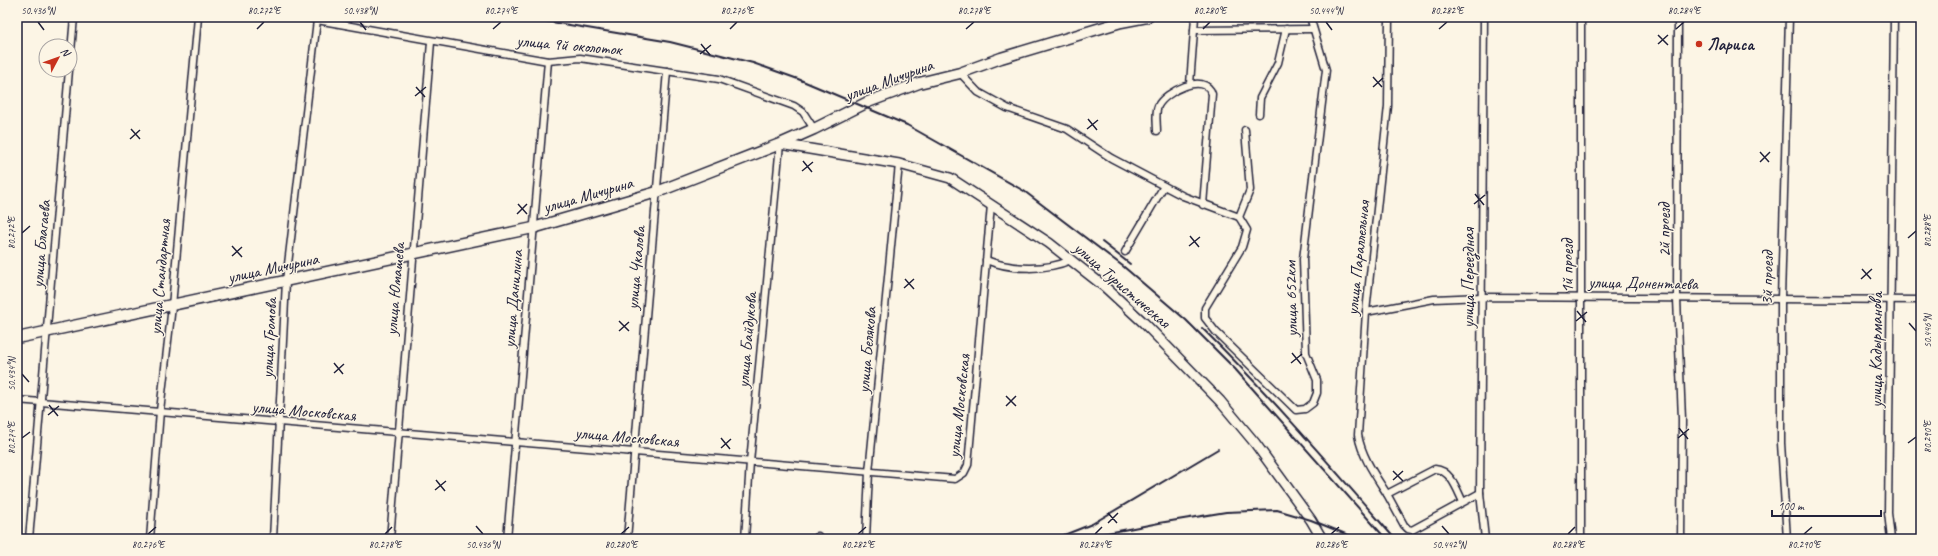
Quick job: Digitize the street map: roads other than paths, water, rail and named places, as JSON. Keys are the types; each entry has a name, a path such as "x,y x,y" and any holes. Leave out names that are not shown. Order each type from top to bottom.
{"main road":[{"name":"улица Мичурина","path":"17,338 533,228 657,192 780,144 868,102 920,83 960,73 1001,58 1121,22 1147,17"}],"street":[{"path":"72,38 74,17"},
{"name":"улица Стандартная","path":"150,539 160,411 172,306 198,17"},
{"name":"улица 9й околоток","path":"308,17 430,42 548,61 580,58 719,79 794,106 803,112 814,129"},
{"path":"1190,84 1195,17"},
{"name":"улица 652км","path":"1239,217 1247,230 1242,248 1205,308 1205,318 1216,332 1296,410 1305,409 1312,403 1317,394 1317,380 1306,353 1303,259 1326,70 1310,17"},
{"name":"улица Параллельная","path":"1389,17 1388,106 1366,312 1358,434 1360,448 1367,463 1387,494 1404,525 1408,529 1412,530 1463,502"},
{"name":"улица Переездная","path":"1484,17 1480,493 1485,539"},
{"name":"1й проезд","path":"1581,17 1581,539"},
{"name":"2й проезд","path":"1678,17 1677,299 1682,419 1681,539"},
{"name":"3й проезд","path":"1787,539 1781,443 1781,298 1789,17"},
{"name":"улица Кадырманова","path":"1891,539 1888,512 1894,17"},
{"name":"улица Громова","path":"273,539 286,281 317,20"},
{"path":"1259,114 1260,98 1278,63 1286,29"},
{"path":"1194,30 1313,29"},
{"name":"улица Юмашева","path":"390,539 430,42"},
{"name":"улица Данилина","path":"507,539 548,61"},
{"name":"улица Чкалова","path":"627,539 667,70"},
{"path":"960,73 978,92 1006,108 1067,129 1111,158 1164,186 1203,204 1239,217 1250,190 1246,130"},
{"name":"улица Благаева","path":"30,539 69,78"},
{"path":"1157,131 1158,107 1163,98 1190,84 1204,85 1210,89 1212,94 1203,204"},
{"name":"улица Туристическая","path":"780,144 899,164 950,178 1049,243 1105,287 1144,323 1220,401 1255,443 1311,520 1322,539"},
{"name":"улица Байдукова","path":"745,539 750,462 780,144"},
{"name":"улица Белякова","path":"866,539 869,472 899,164"},
{"path":"1125,252 1164,186"},
{"name":"улица Московская","path":"17,400 955,479 964,473 968,465 974,416 991,205"},
{"path":"986,260 1005,267 1043,267 1070,260"},
{"name":"улица Донентаева","path":"1366,312 1434,299 1482,297 1581,296 1677,299 1781,298 1921,300"},
{"path":"1387,494 1436,469 1441,469 1448,474 1463,502 1480,493"}],"railway":[{"path":"522,17 670,42 753,63 798,79 907,125 1024,191 1124,267 1186,320 1235,369 1386,539"},
{"path":"1102,242 1130,264"},
{"path":"1202,328 1276,405 1395,539"},
{"path":"1054,539 1092,524 1218,449"},
{"path":"1077,539 1226,512 1277,510 1311,520 1358,539"}],"place":[{"name":"Лариса","path":"1699,44"}]}
